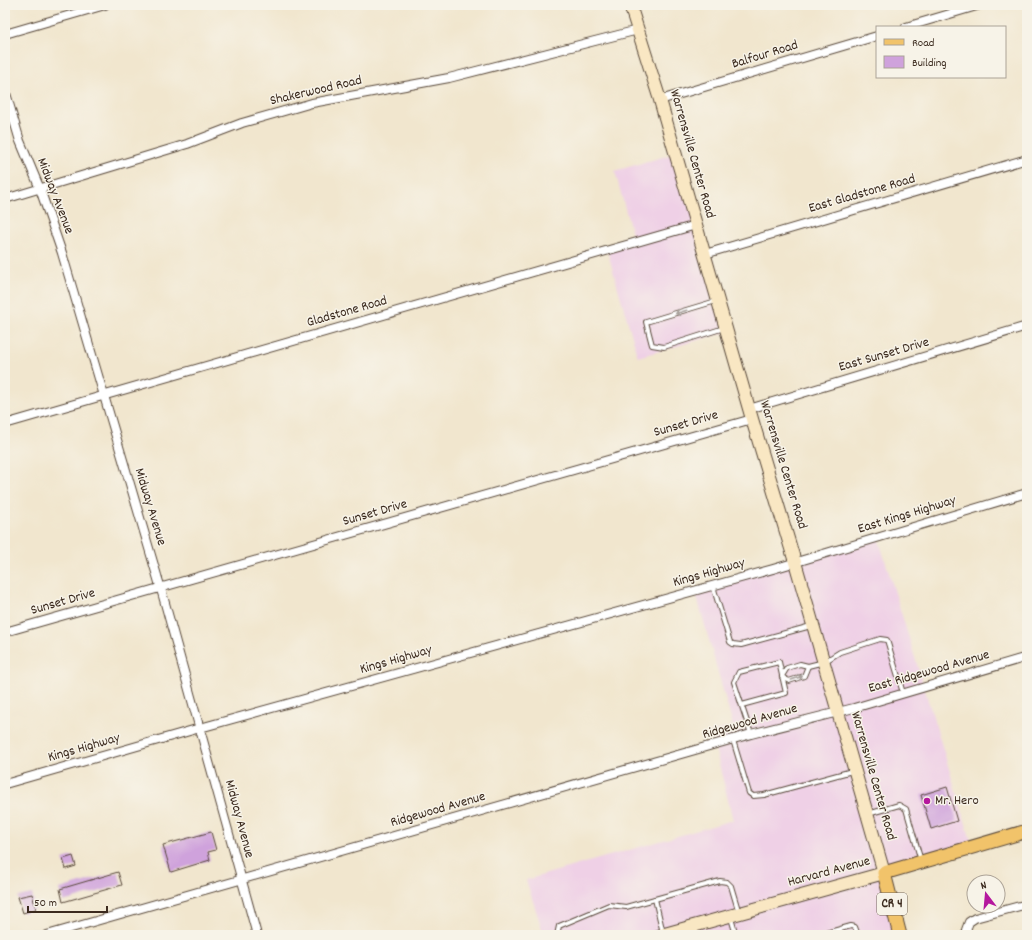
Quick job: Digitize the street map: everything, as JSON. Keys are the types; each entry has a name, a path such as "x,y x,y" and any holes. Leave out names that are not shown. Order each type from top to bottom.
{"main road":[{"name":"Warrensville Center Road","path":"630,5 660,100 750,414 814,626 854,770 868,814 900,935"},
{"name":"Harvard Avenue","path":"666,934 1027,831"}],"street":[{"path":"5,34 105,5"},
{"path":"909,26 980,5"},
{"name":"Shakerwood Road","path":"5,199 187,144 242,123 312,103 449,78 638,30"},
{"name":"Balfour Road","path":"660,100 876,36"},
{"name":"Midway Avenue","path":"5,90 20,141 40,189 62,253 161,588 257,935"},
{"name":"East Gladstone Road","path":"705,254 1027,159"},
{"name":"Gladstone Road","path":"5,424 696,225"},
{"name":"East Sunset Drive","path":"750,414 1027,326"},
{"name":"Sunset Drive","path":"5,632 161,588 750,414"},
{"name":"East Kings Highway","path":"795,562 1027,493"},
{"name":"Kings Highway","path":"5,784 795,562"},
{"name":"East Ridgewood Avenue","path":"838,712 1027,657"},
{"name":"Ridgewood Avenue","path":"47,935 751,734 838,712"},
{"path":"967,935 966,930 969,922 975,918 1027,904"}],"lane":[{"path":"718,300 646,322 652,345 664,347 726,328"},
{"path":"712,586 730,642 733,644 741,645 814,626"},
{"path":"782,676 787,668 800,664 808,666 824,662 840,652 880,639 886,640 903,694"},
{"path":"742,705 786,692 778,662 739,672 734,682 751,734"},
{"path":"782,676 789,681 804,676 808,666"},
{"path":"733,740 749,793 753,796 764,795 854,770"},
{"path":"868,814 899,805 906,809 921,862"},
{"path":"557,935 559,926 609,905 626,906 720,881 727,882 731,886 736,935"},
{"path":"654,899 666,934"},
{"path":"819,935 832,933 850,926 855,928 858,935"}],"shaded area":[{"path":"676,153 727,332 638,357 607,250 634,242 615,171"},
{"path":"878,537 973,847 884,873 900,935 544,935 526,880 733,820 711,732 733,726 695,590"}],"building":[{"path":"947,787 957,821 931,829 921,795"},
{"path":"211,832 216,850 208,852 210,860 171,872 163,845"},
{"path":"73,856 76,866 66,869 63,859"},
{"path":"118,872 122,885 63,902 60,889"},
{"path":"32,894 36,909 23,913 18,897"}],"place":[{"name":"Mr. Hero","path":"927,801"}]}
